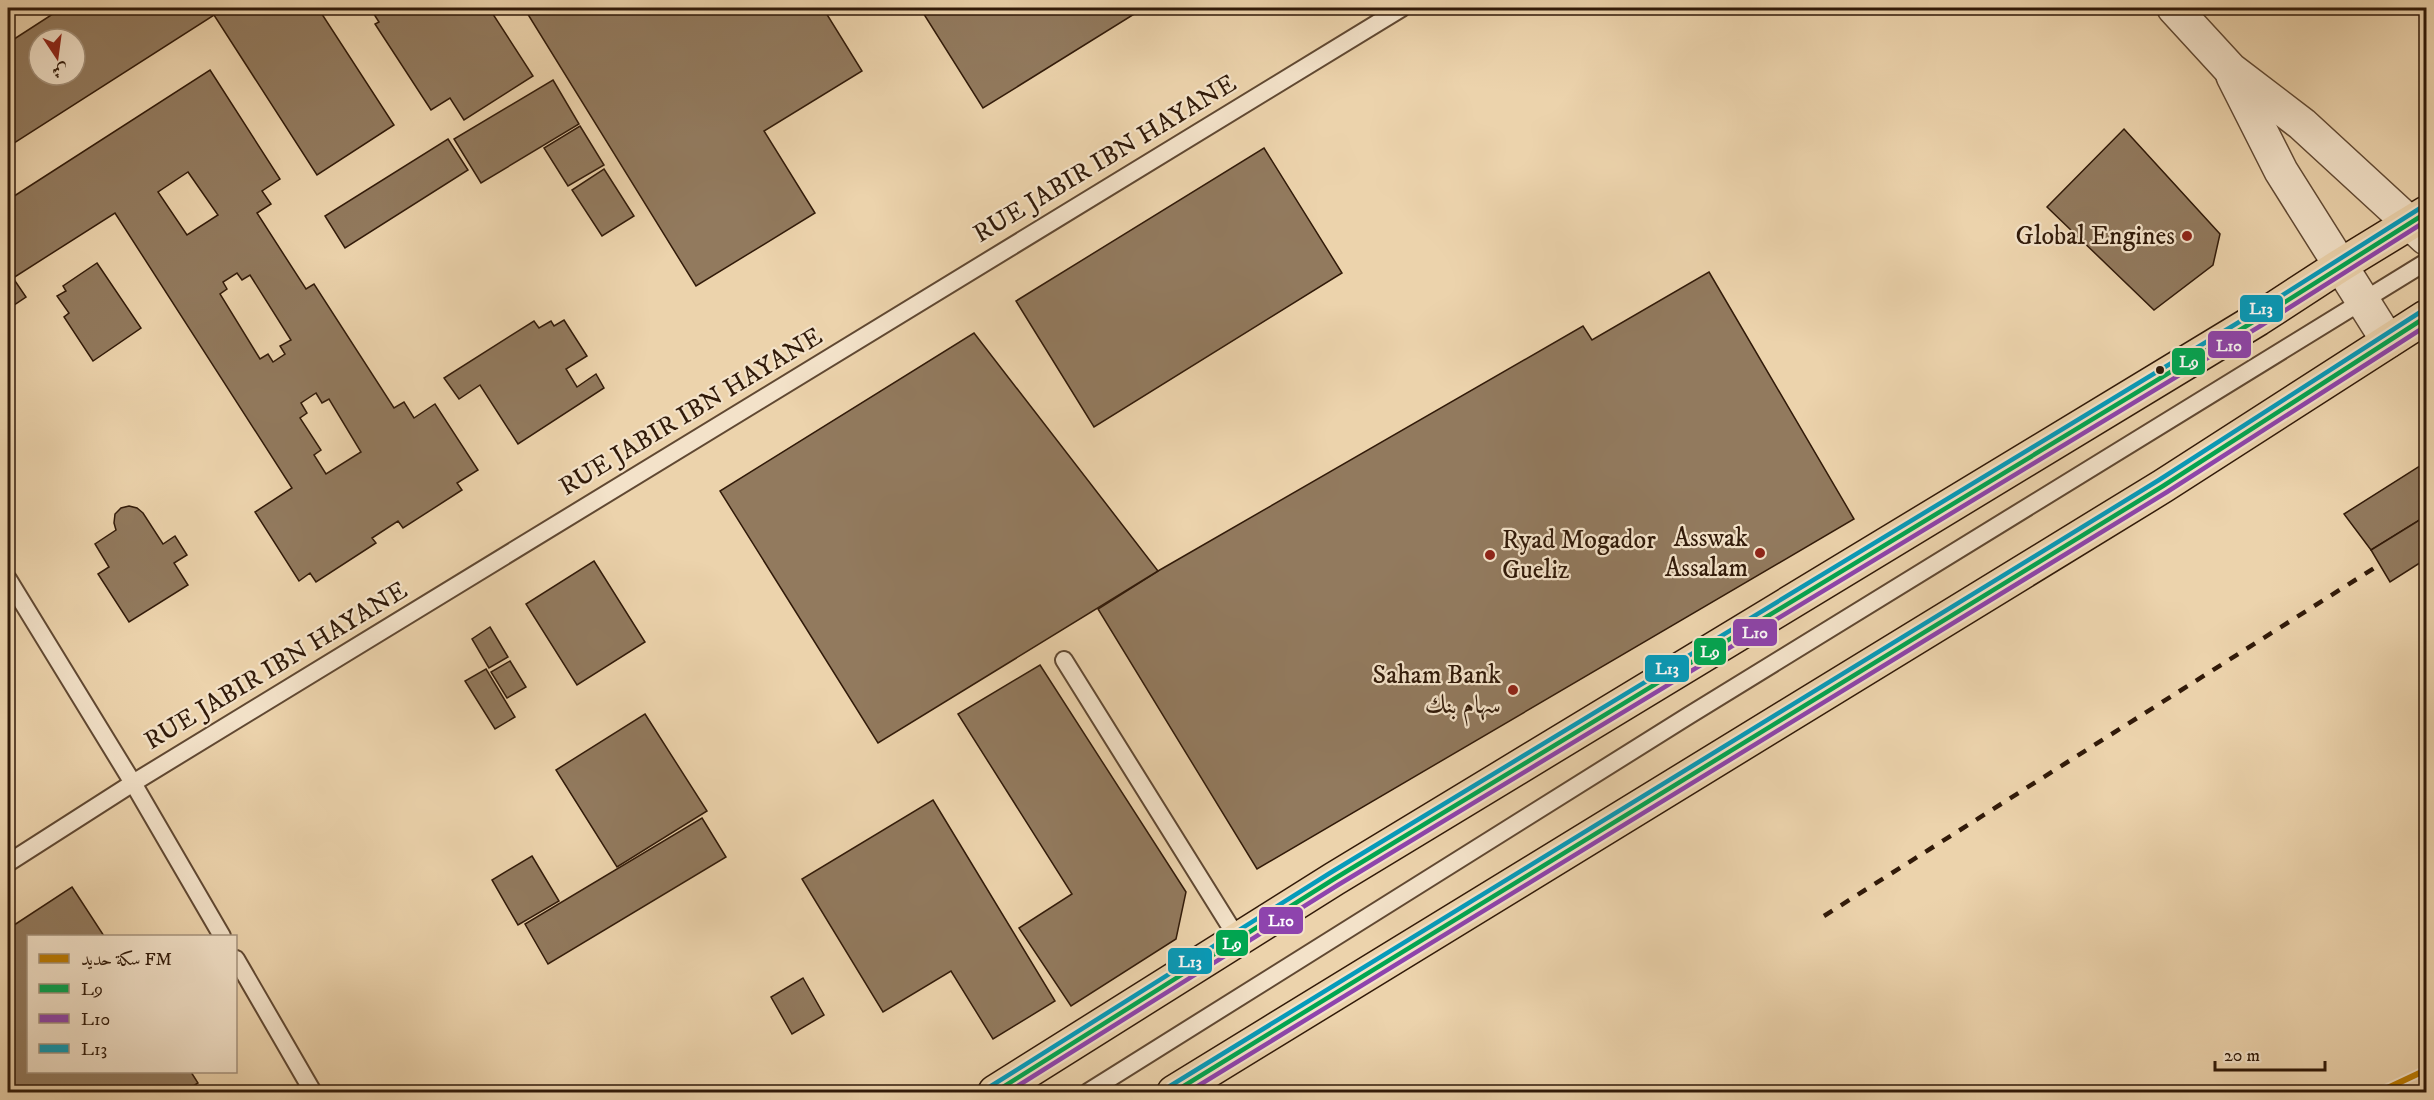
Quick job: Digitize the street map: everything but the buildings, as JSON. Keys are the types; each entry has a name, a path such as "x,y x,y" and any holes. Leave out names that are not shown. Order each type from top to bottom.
{"main road":[{"path":"995,1092 1238,939 2258,319 2341,265 2422,224"},
{"path":"1174,1092 2163,486 2427,317"}],"street":[{"path":"2174,8 2230,69 2302,124 2422,224"},
{"path":"2230,69 2281,171 2388,340"}],"lane":[{"name":"RUE JABIR IBN HAYANE","path":"8,863 133,783 1402,8"},
{"path":"1088,1092 1688,716 2427,262"},
{"path":"8,579 133,783 221,935"},
{"path":"1064,660 1238,939"},
{"path":"237,961 313,1092"}],"railway":[{"path":"1824,916 2379,565"}],"rail line":[{"name":"FM","path":"2379,1092 2426,1070"}],"transit line":[{"name":"L13","path":"991,1086 1330,873 2254,313 2422,207"},
{"name":"L9","path":"995,1092 1334,879 2258,319 2426,213"},
{"name":"L10","path":"1008,1092 1338,885 2262,325 2426,221"},
{"name":"L13","path":"1170,1086 2159,480 2422,311"},
{"name":"L9","path":"1174,1092 2163,486 2426,317"},
{"name":"L10","path":"1188,1092 2167,492 2426,326"}],"place":[{"name":"Global Engines","path":"2187,236"},
{"name":"Asswak Assalam","path":"1760,553"},
{"name":"Ryad Mogador Gueliz","path":"1490,555"},
{"name":"Saham Bank سهام بنك","path":"1513,690"}]}
